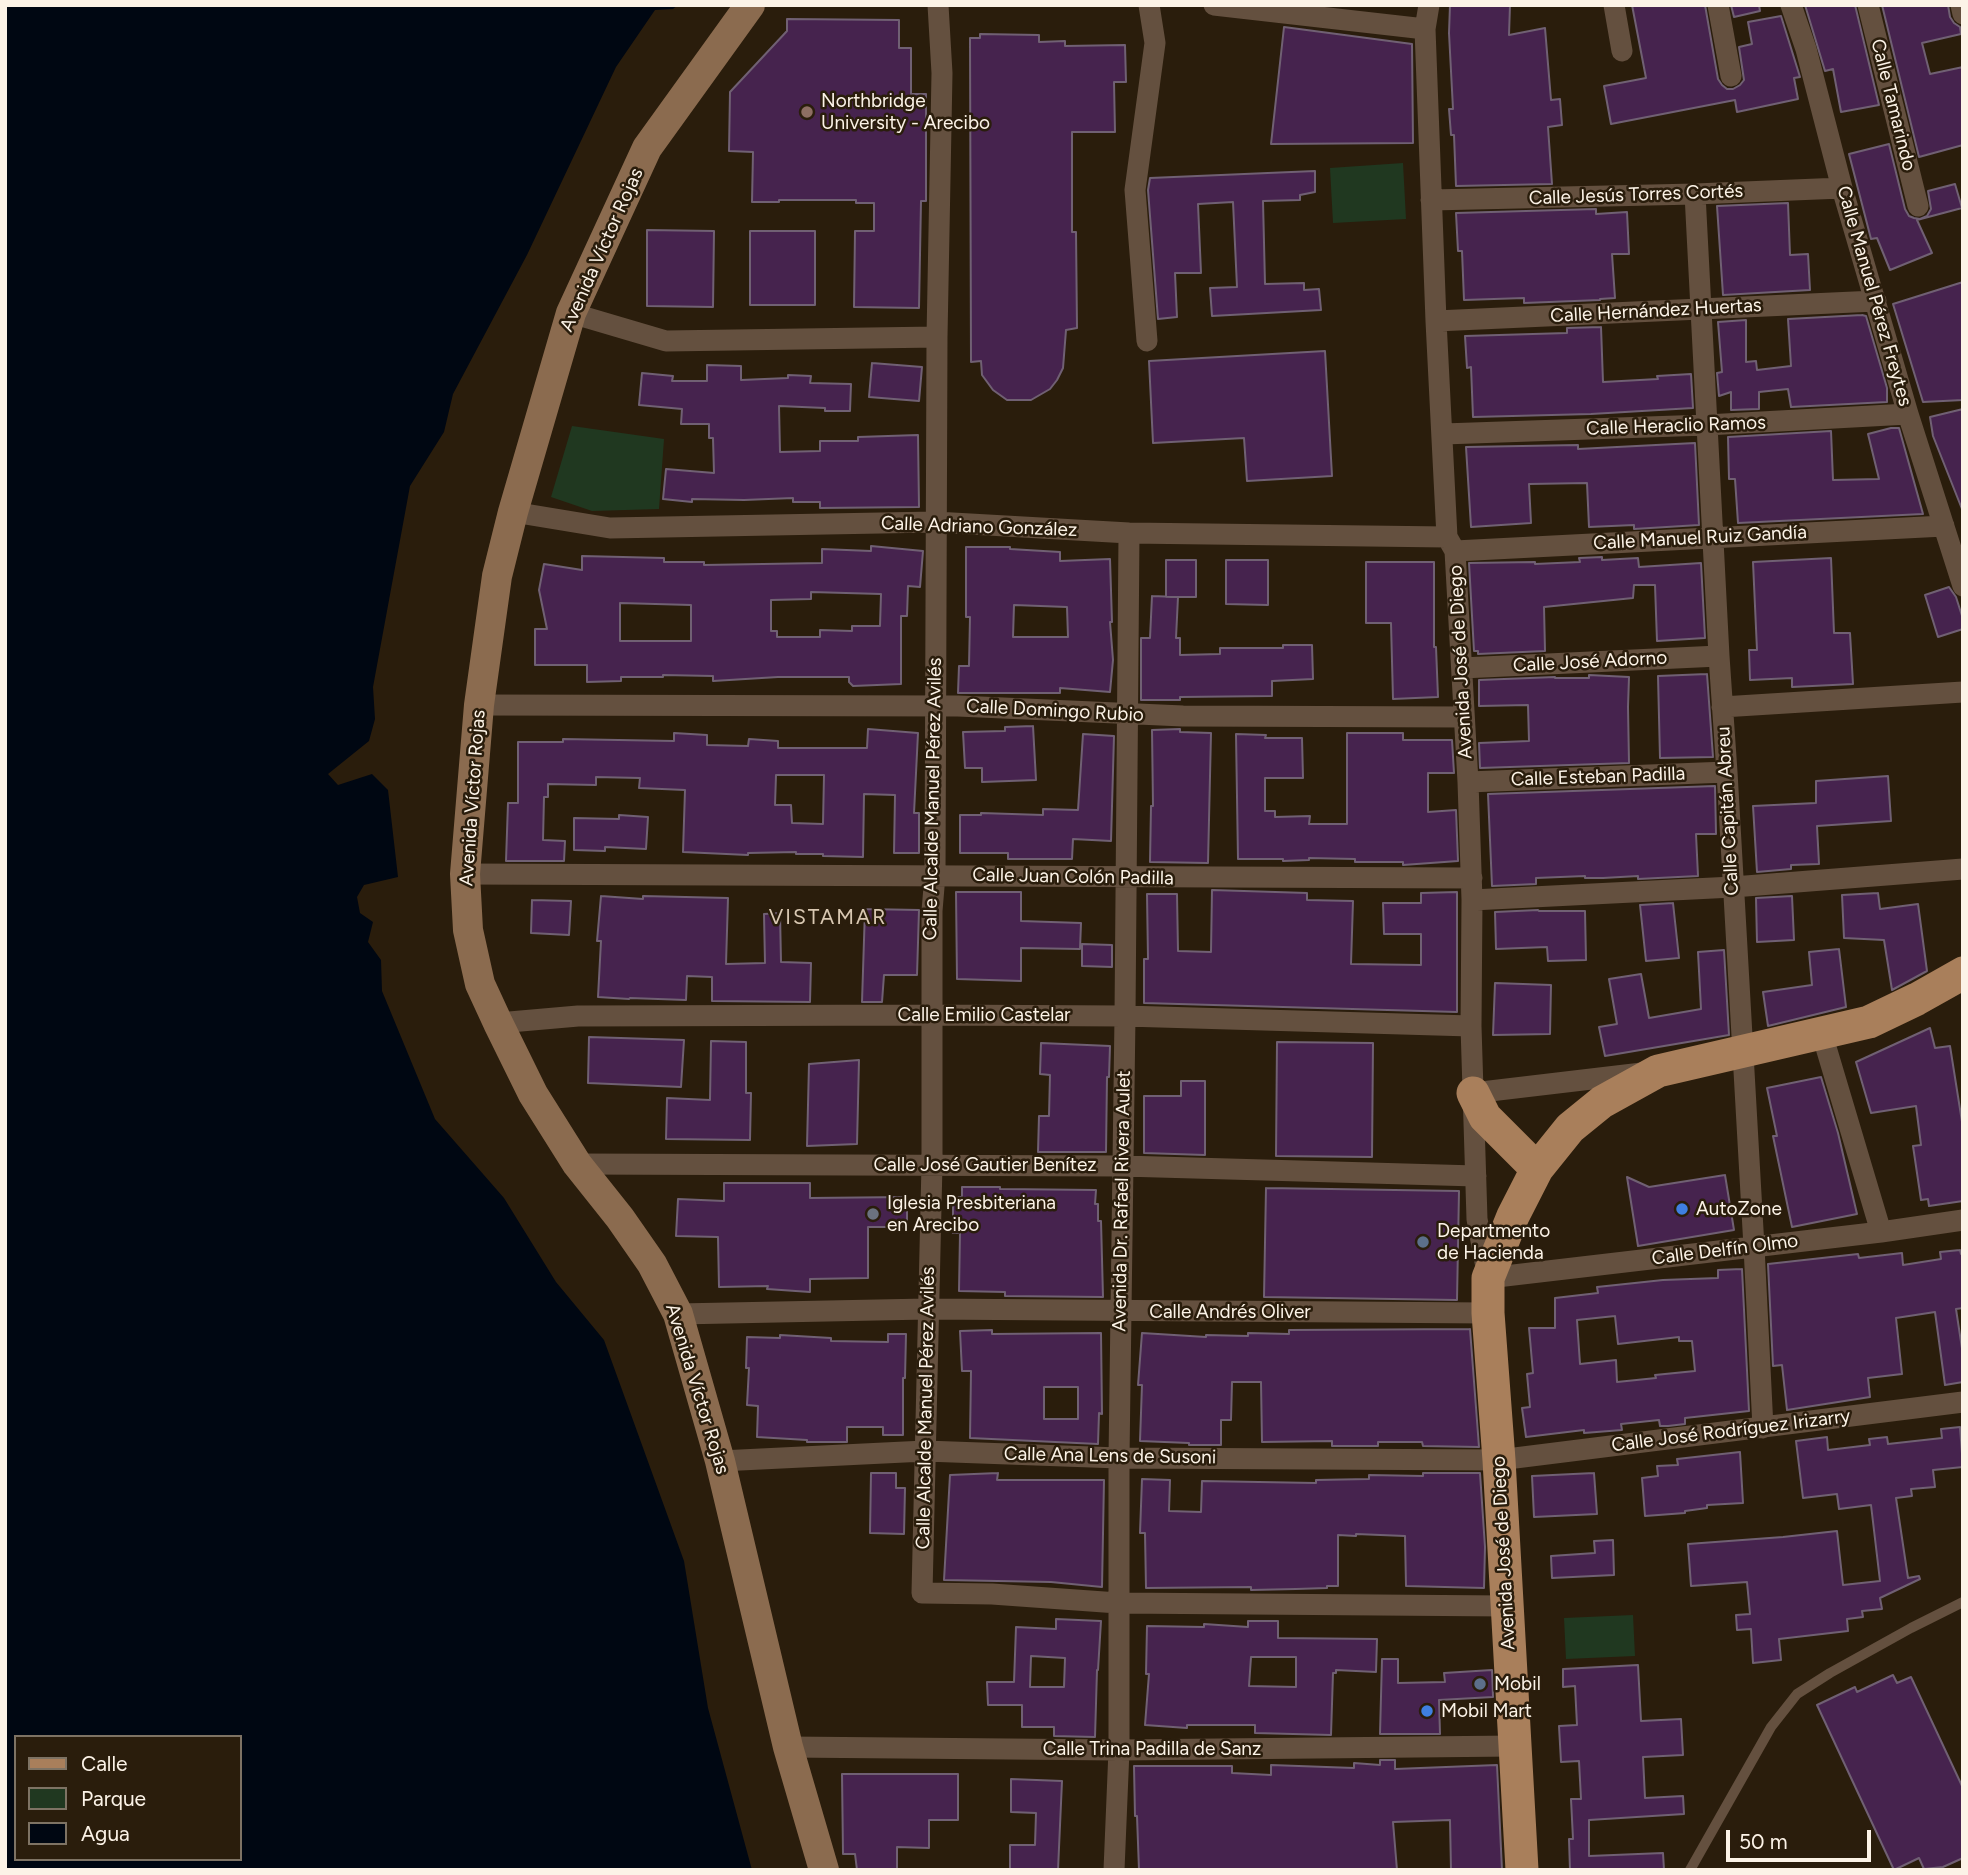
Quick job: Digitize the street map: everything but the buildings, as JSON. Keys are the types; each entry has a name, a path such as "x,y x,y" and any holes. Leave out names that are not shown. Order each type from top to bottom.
{"main road":[{"name":"Avenida José de Diego","path":"1522,1870 1488,1313 1488,1278 1513,1216 1537,1169 1570,1128 1602,1102 1658,1071 1869,1022 1963,973"},
{"path":"1473,1093 1485,1118 1537,1169"}],"street":[{"name":"Avenida Víctor Rojas","path":"750,5 647,148 570,313 497,576 480,705 465,874 468,930 480,984 498,1023 533,1094 577,1164 652,1264 678,1314 720,1461 788,1747 824,1870"},
{"name":"Calle Alcalde Manuel Pérez Avilés","path":"938,5 942,73 935,522 935,875 930,1015 932,1164 922,1593 992,1594 1118,1603"},
{"path":"1147,341 1135,190 1155,43 1149,5"},
{"path":"1214,5 1317,10 1425,29"},
{"name":"Avenida José de Diego","path":"1429,5 1425,29 1436,321 1462,668 1472,878 1471,1026 1477,1219 1488,1278"},
{"path":"1614,5 1622,51"},
{"path":"1718,5 1731,76"},
{"name":"Calle Manuel Pérez Freytes","path":"1791,5 1806,49 1842,188 1908,414 1963,586"},
{"name":"Calle Tamarindo","path":"1868,5 1917,206"},
{"path":"1961,5 1963,14"},
{"name":"Calle Jesús Torres Cortés","path":"1431,200 1842,188"},
{"name":"Calle Capitán Abreu","path":"1695,194 1718,656 1727,772 1763,1428"},
{"name":"Calle Hernández Huertas","path":"1436,321 1875,301"},
{"path":"570,313 666,341 937,337"},
{"name":"Calle Heraclio Ramos","path":"1443,434 1706,425 1908,414"},
{"name":"Calle Adriano González","path":"513,512 610,528 935,522 1129,533 1451,544"},
{"name":"Calle Manuel Ruiz Gandía","path":"1451,544 1713,537 1944,526"},
{"name":"Avenida Dr. Rafael Rivera Aulet","path":"1114,1870 1119,1750 1119,1458 1129,533"},
{"name":"Calle José Adorno","path":"1462,668 1718,656"},
{"path":"1722,707 1963,692"},
{"name":"Calle Domingo Rubio","path":"480,705 934,706 1128,714 1463,717"},
{"name":"Calle Esteban Padilla","path":"1468,782 1727,772"},
{"path":"1472,900 1733,887 1963,869"},
{"name":"Calle Juan Colón Padilla","path":"465,874 1472,878"},
{"name":"Calle Emilio Castelar","path":"498,1023 578,1016 930,1015 1125,1016 1471,1026"},
{"path":"1822,1034 1881,1232"},
{"path":"1473,1093 1658,1071"},
{"name":"Calle José Gautier Benítez","path":"577,1164 1123,1166 1476,1176"},
{"name":"Calle Delfín Olmo","path":"1488,1278 1963,1220"},
{"name":"Calle Andrés Oliver","path":"678,1314 928,1309 1488,1313"},
{"name":"Calle José Rodríguez Irizarry","path":"1499,1460 1963,1402"},
{"name":"Calle Ana Lens de Susoni","path":"720,1461 925,1451 1119,1458 1499,1460"},
{"path":"1118,1603 1507,1606"},
{"name":"Calle Trina Padilla de Sanz","path":"788,1747 1119,1750 1515,1746"}],"lane":[{"path":"1690,1870 1771,1727 1797,1694 1830,1672 1963,1602"}],"green space":[{"path":"1403,163 1406,219 1333,223 1330,168"},
{"path":"572,426 664,439 659,509 592,511 551,497"},
{"path":"1633,1615 1635,1656 1566,1659 1564,1618"}],"water":[{"path":"5,5 678,5 673,9 655,10 616,67 527,255 453,394 444,432 410,486 373,687 375,719 369,741 328,774 338,785 372,774 388,790 398,877 364,885 357,897 360,913 373,922 368,942 381,960 382,991 435,1119 504,1198 556,1282 604,1340 684,1561 708,1708 752,1870 5,1870"}],"place":[{"name":"Northbridge University - Arecibo","path":"807,112"},
{"name":"AutoZone","path":"1682,1209"},
{"name":"Iglesia Presbiteriana en Arecibo","path":"873,1214"},
{"name":"Departmento de Hacienda","path":"1423,1242"},
{"name":"Mobil","path":"1480,1684"},
{"name":"Mobil Mart","path":"1427,1711"}],"district":[{"name":"VISTAMAR","path":"828,918"}]}
